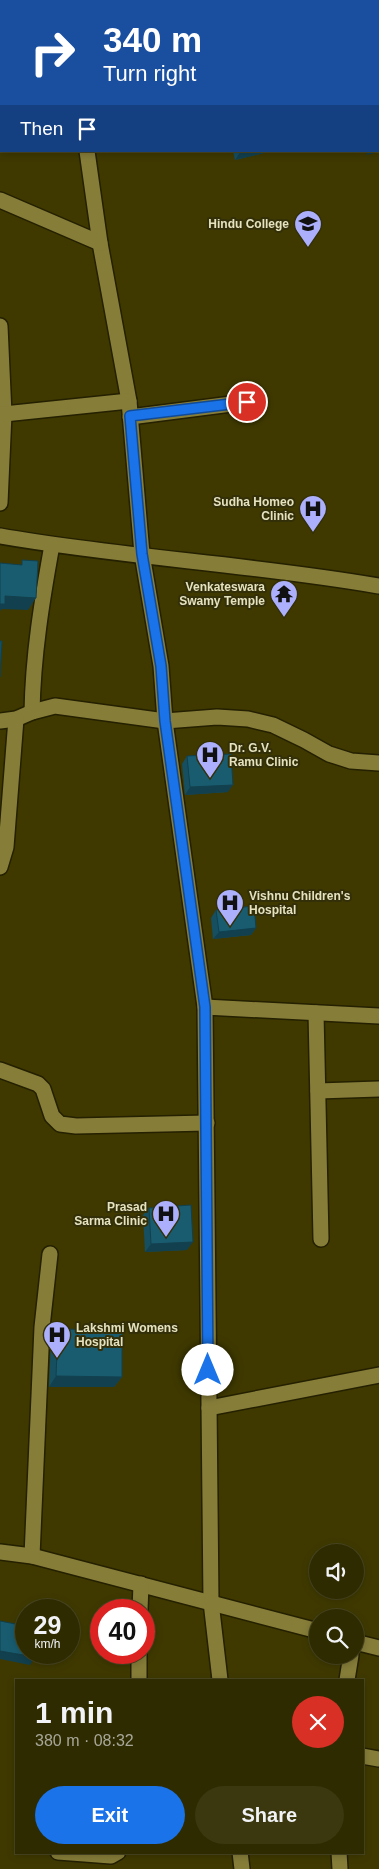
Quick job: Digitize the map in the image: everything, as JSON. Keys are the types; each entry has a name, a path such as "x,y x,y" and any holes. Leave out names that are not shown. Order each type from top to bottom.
{"street":[{"path":"87,152 100,243 129,401 142,554 161,666 165,721 205,1007 211,1602 220,1679"},
{"path":"0,200 100,243"},
{"path":"0,326 4,414 0,503"},
{"path":"4,414 129,401"},
{"path":"130,416 247,402"},
{"path":"0,536 52,545 322,576 379,586"},
{"path":"32,712 32,674 52,545"},
{"path":"0,721 16,719 32,712 55,706 165,721 217,717 248,719 273,726 329,754 351,761 379,764"},
{"path":"0,867 6,847 16,719"},
{"path":"205,1007 379,1016"},
{"path":"316,1013 320,1239"},
{"path":"0,1070 38,1084 43,1089 52,1116 60,1124 76,1126 207,1123"},
{"path":"318,1091 379,1088"},
{"path":"32,1556 42,1327 50,1254"},
{"path":"209,1408 379,1375"},
{"path":"1,1556 32,1556 309,1629"},
{"path":"140,1599 141,1584"},
{"path":"364,1644 379,1648"},
{"path":"139,1664 139,1679"},
{"path":"347,1679 350,1664"},
{"path":"364,1756 379,1759"},
{"path":"84,1854 111,1856 114,1854"},
{"path":"240,1854 242,1869"},
{"path":"339,1854 340,1869"}],"building":[{"path":"22,560 38,561 36,598 5,596 5,604 0,604 0,563 22,565"},
{"path":"0,641 2,641 0,677"},
{"path":"231,754 233,785 190,787 187,756"},
{"path":"254,906 256,928 219,932 216,910"},
{"path":"191,1205 193,1242 151,1244 149,1208"},
{"path":"58,1329 122,1330 122,1377 56,1376"},
{"path":"0,1621 15,1624 15,1654 0,1651"}],"place":[{"name":"Hindu College","path":"308,248"},
{"name":"Sudha Homeo Clinic","path":"313,533"},
{"name":"Venkateswara Swamy Temple","path":"284,618"},
{"name":"Dr. G.V. Ramu Clinic","path":"210,779"},
{"name":"Vishnu Children's Hospital","path":"230,927"},
{"name":"Prasad Sarma Clinic","path":"166,1238"},
{"name":"Lakshmi Womens Hospital","path":"57,1359"}],"route":[{"path":"208,1370 205,1007 165,721 161,666 142,554 130,416 247,402"}]}
